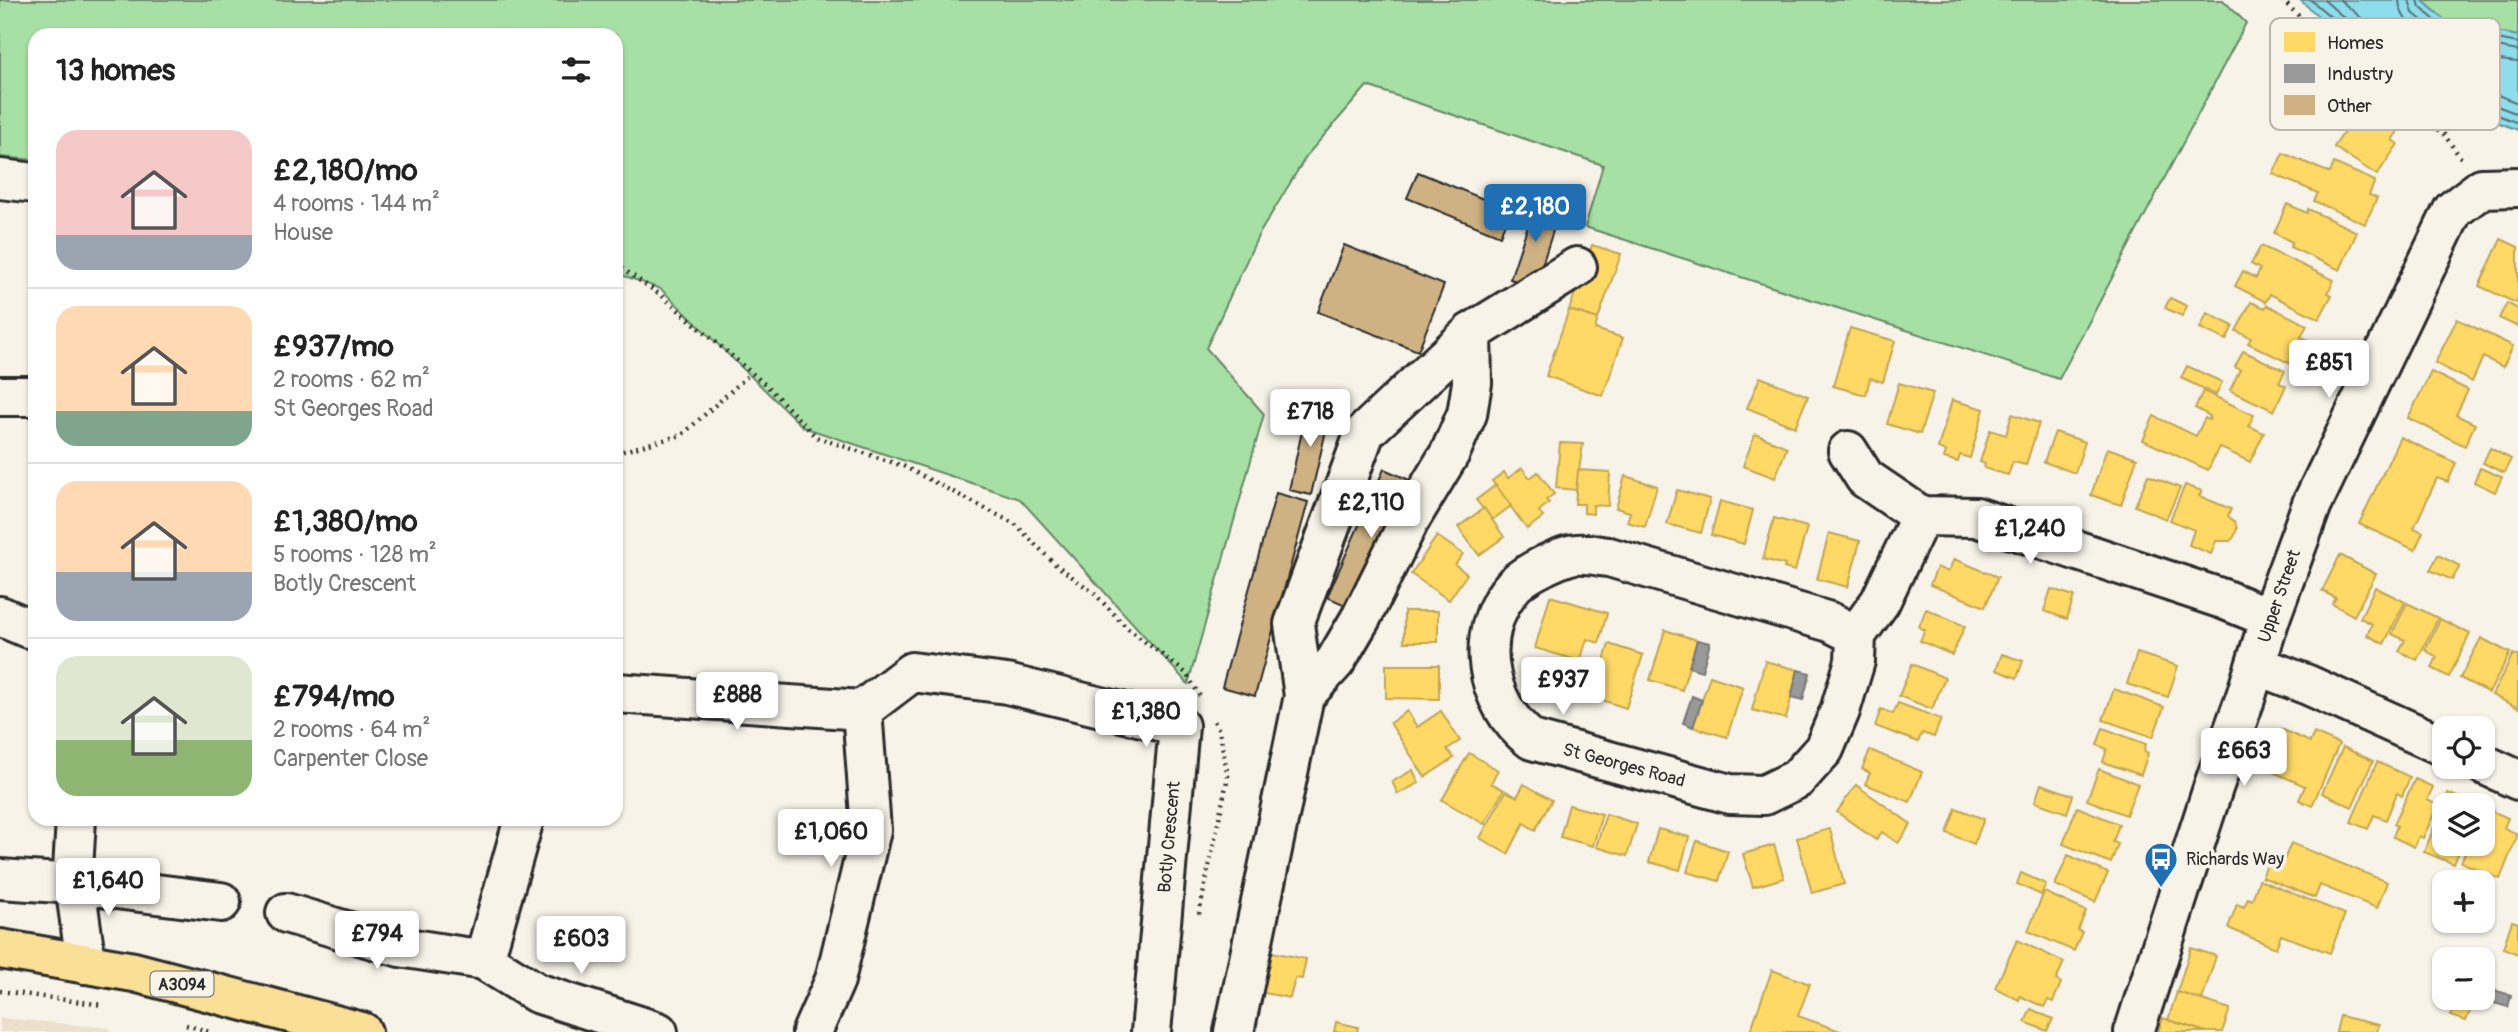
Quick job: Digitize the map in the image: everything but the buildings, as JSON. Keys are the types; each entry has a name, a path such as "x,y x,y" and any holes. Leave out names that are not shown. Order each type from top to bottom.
{"main road":[{"name":"A3094","path":"0,949 134,972 362,1032"}],"street":[{"path":"0,179 28,182"},
{"name":"Upper Street","path":"2134,1032 2270,618 2312,504 2453,210 2500,188"},
{"path":"1234,1032 1304,696 1294,624 1365,432 1471,333 1577,267"},
{"path":"1304,696 1335,662 1362,616 1409,521 1450,453 1467,414 1472,383 1471,333"},
{"path":"0,396 28,396"},
{"path":"1848,451 1865,478 1921,516 1976,517 2223,599 2270,618"},
{"path":"1856,635 1880,602 1921,516"},
{"name":"St Georges Road","path":"1576,553 1609,557 1830,622 1856,635 1855,661 1840,711 1824,749 1797,779 1764,795 1730,794 1532,740 1516,728 1503,710 1487,661 1490,633 1496,616 1516,584 1535,570 1576,553"},
{"path":"0,616 28,628"},
{"path":"2256,666 2308,685 2432,741"},
{"name":"Botly Crescent","path":"862,710 912,671 1007,684 1179,726 1151,1032"},
{"path":"623,694 862,710 871,830 835,980 812,1032"},
{"path":"2495,769 2518,780"},
{"path":"76,826 73,870 86,964"},
{"path":"484,960 522,826"},
{"path":"0,879 75,884 221,902"},
{"path":"286,913 400,947 484,960 537,993 658,1032"}],"path":[{"path":"2282,0 2301,18"},
{"path":"2438,130 2500,188"},
{"path":"623,269 663,296 751,373 816,437 903,466 1015,524 1055,565 1094,593 1127,628 1186,673 1206,707"},
{"path":"623,451 682,435 751,373"},
{"path":"1198,923 1228,776 1219,730 1212,719"},
{"path":"0,991 115,1006"},
{"path":"175,1021 209,1032"}],"shaded area":[{"path":"0,1018 110,1028 109,1032 0,1032"}],"green space":[{"path":"0,0 2223,0 2246,23 2059,379 1585,227 1603,165 1367,86 1307,155 1258,236 1206,348 1264,414 1188,684 1020,499 803,427 661,289 623,275 623,28 28,28 28,159 0,157"},
{"path":"2422,0 2518,0 2518,36 2500,33 2500,18 2442,18"}],"water":[{"path":"2300,0 2422,0 2442,18 2321,18"},
{"path":"2500,33 2518,36 2518,130 2500,123"}],"place":[{"name":"Richards Way","path":"2161,889"}]}
